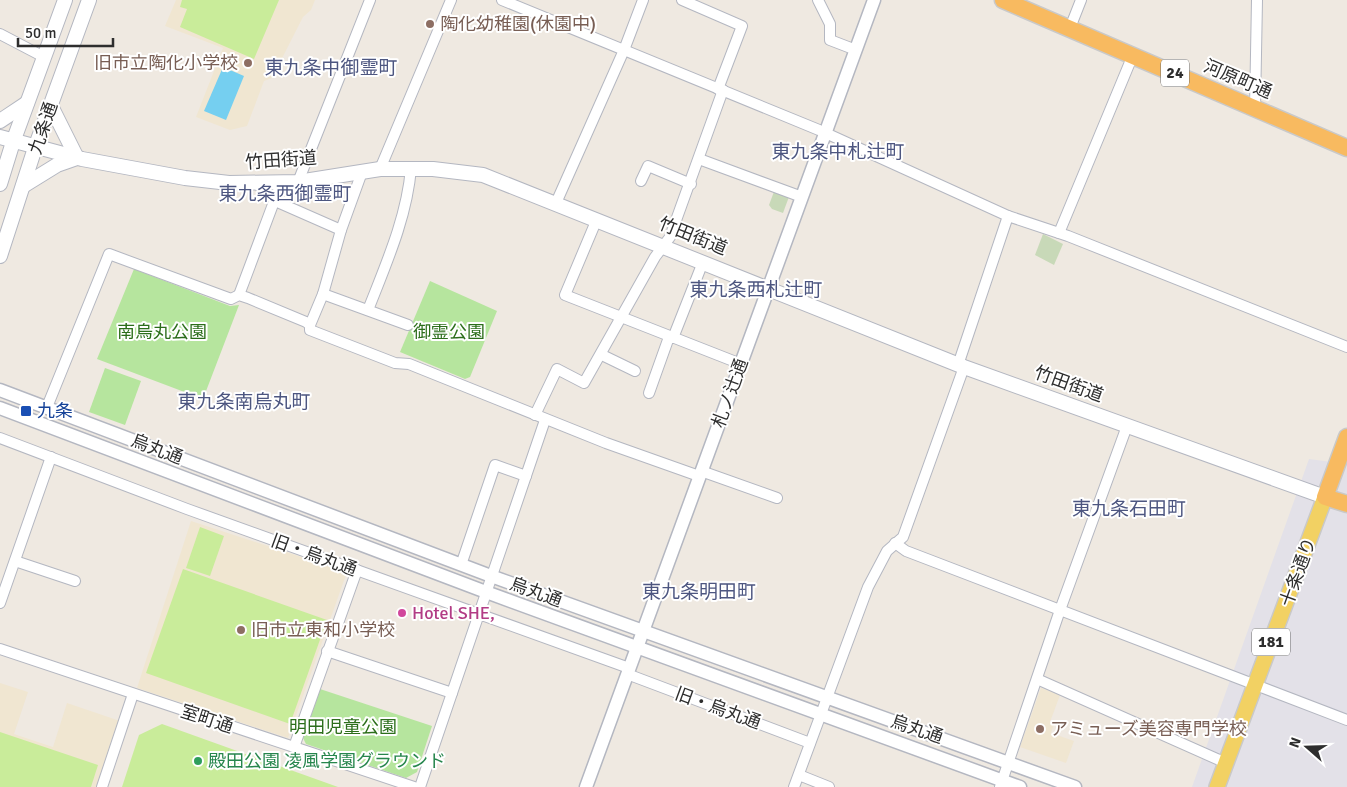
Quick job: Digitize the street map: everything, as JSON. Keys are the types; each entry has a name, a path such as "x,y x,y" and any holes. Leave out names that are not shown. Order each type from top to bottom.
{"highway":[{"name":"河原町通","path":"1003,0 1347,148"},
{"path":"1325,497 1347,437"},
{"name":"竹田街道","path":"1325,497 1347,504"}],"main road":[{"name":"九条通","path":"0,182 6,140 27,103 65,0"},
{"name":"九条通","path":"0,256 35,148 89,0"},
{"path":"0,121 27,103"},
{"path":"23,186 58,165 78,158 51,106"},
{"name":"竹田街道","path":"6,140 78,158 197,180 251,184 298,182 380,169 456,170 483,175 961,366 1325,497"},
{"name":"十条通り","path":"1217,787 1325,497"}],"street":[{"path":"298,182 370,0"},
{"path":"380,169 451,0"},
{"path":"502,0 824,132 1008,216 1058,233 1347,347"},
{"path":"556,203 624,50 643,0"},
{"path":"535,415 557,369 584,384 662,246 670,237 691,184 742,26 682,0"},
{"path":"818,0 830,24 830,40 856,50"},
{"name":"札ノ辻通","path":"586,787 802,197 824,132 874,0"},
{"path":"1070,28 1082,0"},
{"path":"1256,0 1256,108"},
{"path":"0,34 44,57"},
{"path":"1058,233 1132,55"},
{"path":"698,159 802,197"},
{"path":"641,181 648,166 691,184"},
{"path":"368,310 400,226 411,168"},
{"path":"362,172 340,230 310,330 395,363 409,364 545,420 777,498"},
{"path":"47,407 109,254 231,299 239,295 281,183"},
{"path":"275,201 340,230"},
{"path":"794,787 868,587 878,565 895,543 903,537 961,366 1008,216"},
{"path":"597,219 565,295 741,364"},
{"path":"649,393 703,262"},
{"path":"322,294 408,325"},
{"path":"239,295 310,325"},
{"path":"602,355 635,371"},
{"name":"烏丸通","path":"0,390 461,565 1075,787"},
{"name":"烏丸通","path":"0,408 486,592 821,713 1001,784 1020,787"},
{"path":"420,787 545,420"},
{"path":"1001,784 1060,610 1127,426"},
{"name":"旧・烏丸通","path":"0,438 628,671 810,743"},
{"path":"0,603 50,457"},
{"path":"461,565 495,465 526,476"},
{"path":"895,543 906,551 1347,720"},
{"path":"15,561 75,581"},
{"path":"294,747 357,570"},
{"name":"室町通","path":"0,649 414,787"},
{"path":"327,651 452,693"},
{"path":"1037,680 1226,762"},
{"path":"102,787 133,694"},
{"path":"798,775 829,787"}],"shaded area":[{"name":"旧市立陶化小学校","path":"176,0 315,0 311,10 303,17 272,78 264,81 247,126 230,130 196,117 223,48 165,26"},
{"path":"1309,459 1347,464 1347,787 1192,787"},
{"name":"旧市立東和小学校","path":"191,521 347,572 288,738 137,688"},
{"path":"0,683 28,692 14,734 53,747 67,703 120,721 97,787 0,787"},
{"name":"アミューズ美容専門学校","path":"1041,688 1060,695 1050,722 1054,724 1051,733 1074,741 1066,763 1020,747"}],"green space":[{"path":"182,0 279,0 254,59 180,27 187,9 180,7"},
{"path":"775,189 790,194 783,213 772,209 769,205"},
{"path":"1043,234 1063,244 1054,265 1035,255"},
{"name":"南烏丸公園","path":"134,269 230,306 239,305 203,399 97,359"},
{"name":"御霊公園","path":"430,281 497,311 470,377 465,379 400,352"},
{"path":"105,368 141,381 125,425 89,412"},
{"path":"200,527 224,536 210,576 186,568"},
{"path":"183,569 327,620 290,724 146,673"},
{"name":"明田児童公園","path":"320,689 432,726 417,772 406,778 306,744 303,738"},
{"name":"殿田公園 凌風学園グラウンド","path":"162,724 338,787 122,787 139,735"},
{"path":"0,732 98,765 91,787 0,787"}],"water":[{"path":"223,67 244,76 226,120 204,111"}],"place":[{"name":"陶化幼稚園(休園中)","path":"430,24"},
{"name":"旧市立陶化小学校","path":"248,63"},
{"name":"九条","path":"26,411"},
{"name":"Hotel SHE,","path":"402,613"},
{"name":"旧市立東和小学校","path":"241,630"},
{"name":"アミューズ美容専門学校","path":"1040,729"},
{"name":"殿田公園 凌風学園グラウンド","path":"198,761"}],"district":[{"name":"東九条中御霊町","path":"331,68"},
{"name":"東九条中札辻町","path":"838,152"},
{"name":"東九条西御霊町","path":"285,194"},
{"name":"東九条西札辻町","path":"756,290"},
{"name":"東九条南烏丸町","path":"244,402"},
{"name":"東九条石田町","path":"1129,509"},
{"name":"東九条明田町","path":"699,592"}]}
